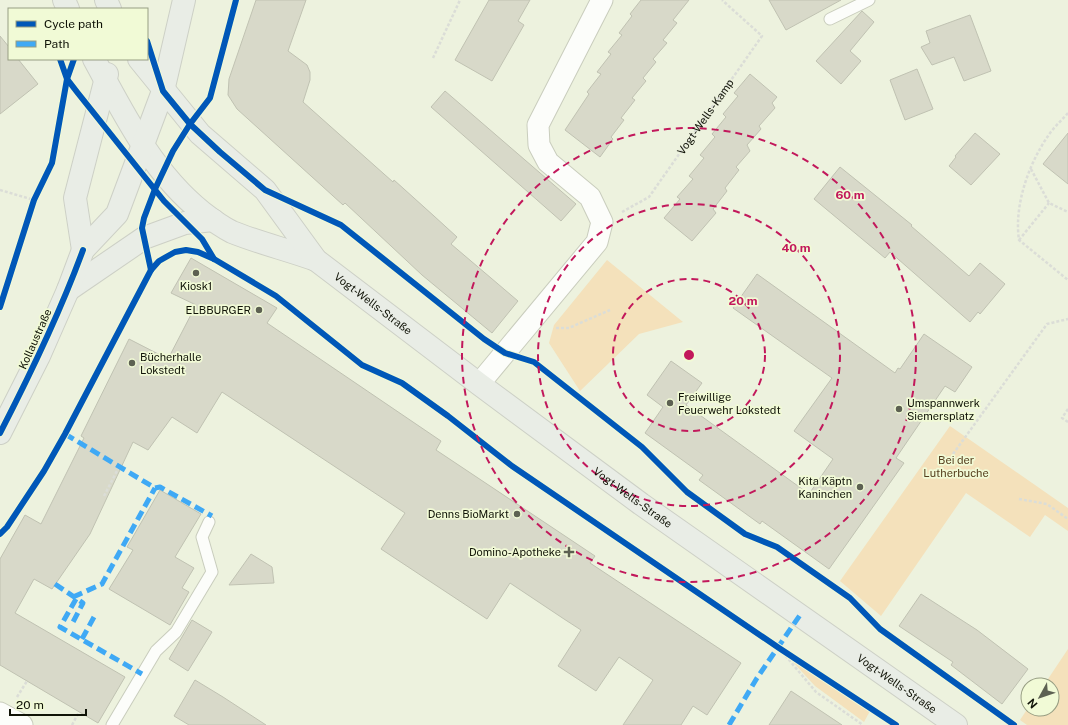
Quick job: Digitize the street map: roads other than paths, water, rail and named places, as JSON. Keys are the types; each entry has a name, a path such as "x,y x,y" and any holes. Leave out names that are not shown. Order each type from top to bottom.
{"main road":[{"name":"Kollaustraße","path":"0,433 40,356 83,250 117,214 159,100 184,0"},
{"name":"Vogt-Wells-Straße","path":"95,60 142,145 173,185 213,220 232,232 316,260"},
{"name":"Kollaustraße","path":"83,250 75,198 97,118 111,60"},
{"path":"97,118 121,108 159,100 139,60"},
{"name":"Vogt-Wells-Straße","path":"159,100 190,124 220,152 265,190 316,260 640,504 956,725"},
{"path":"68,290 144,238 185,223 213,220"}],"street":[{"path":"479,384 597,242 602,222 590,197 548,162 539,145 538,124 602,0"},
{"path":"0,713 22,725"}],"lane":[{"path":"830,19 869,0"},
{"path":"112,725 156,651 176,632 212,572 202,537 209,522"}],"place":[{"name":"Kiosk1","path":"196,273"},
{"name":"ELBBURGER","path":"259,310"},
{"name":"Bücherhalle Lokstedt","path":"132,363"},
{"name":"Freiwillige Feuerwehr Lokstedt","path":"670,403"},
{"name":"Umspannwerk Siemersplatz","path":"899,409"},
{"name":"Kita Käptn Kaninchen","path":"860,487"},
{"name":"Denns BioMarkt","path":"517,514"},
{"name":"Domino-Apotheke","path":"569,552"}],"park label":[{"name":"Bei der Lutherbuche","path":"956,466"}]}
